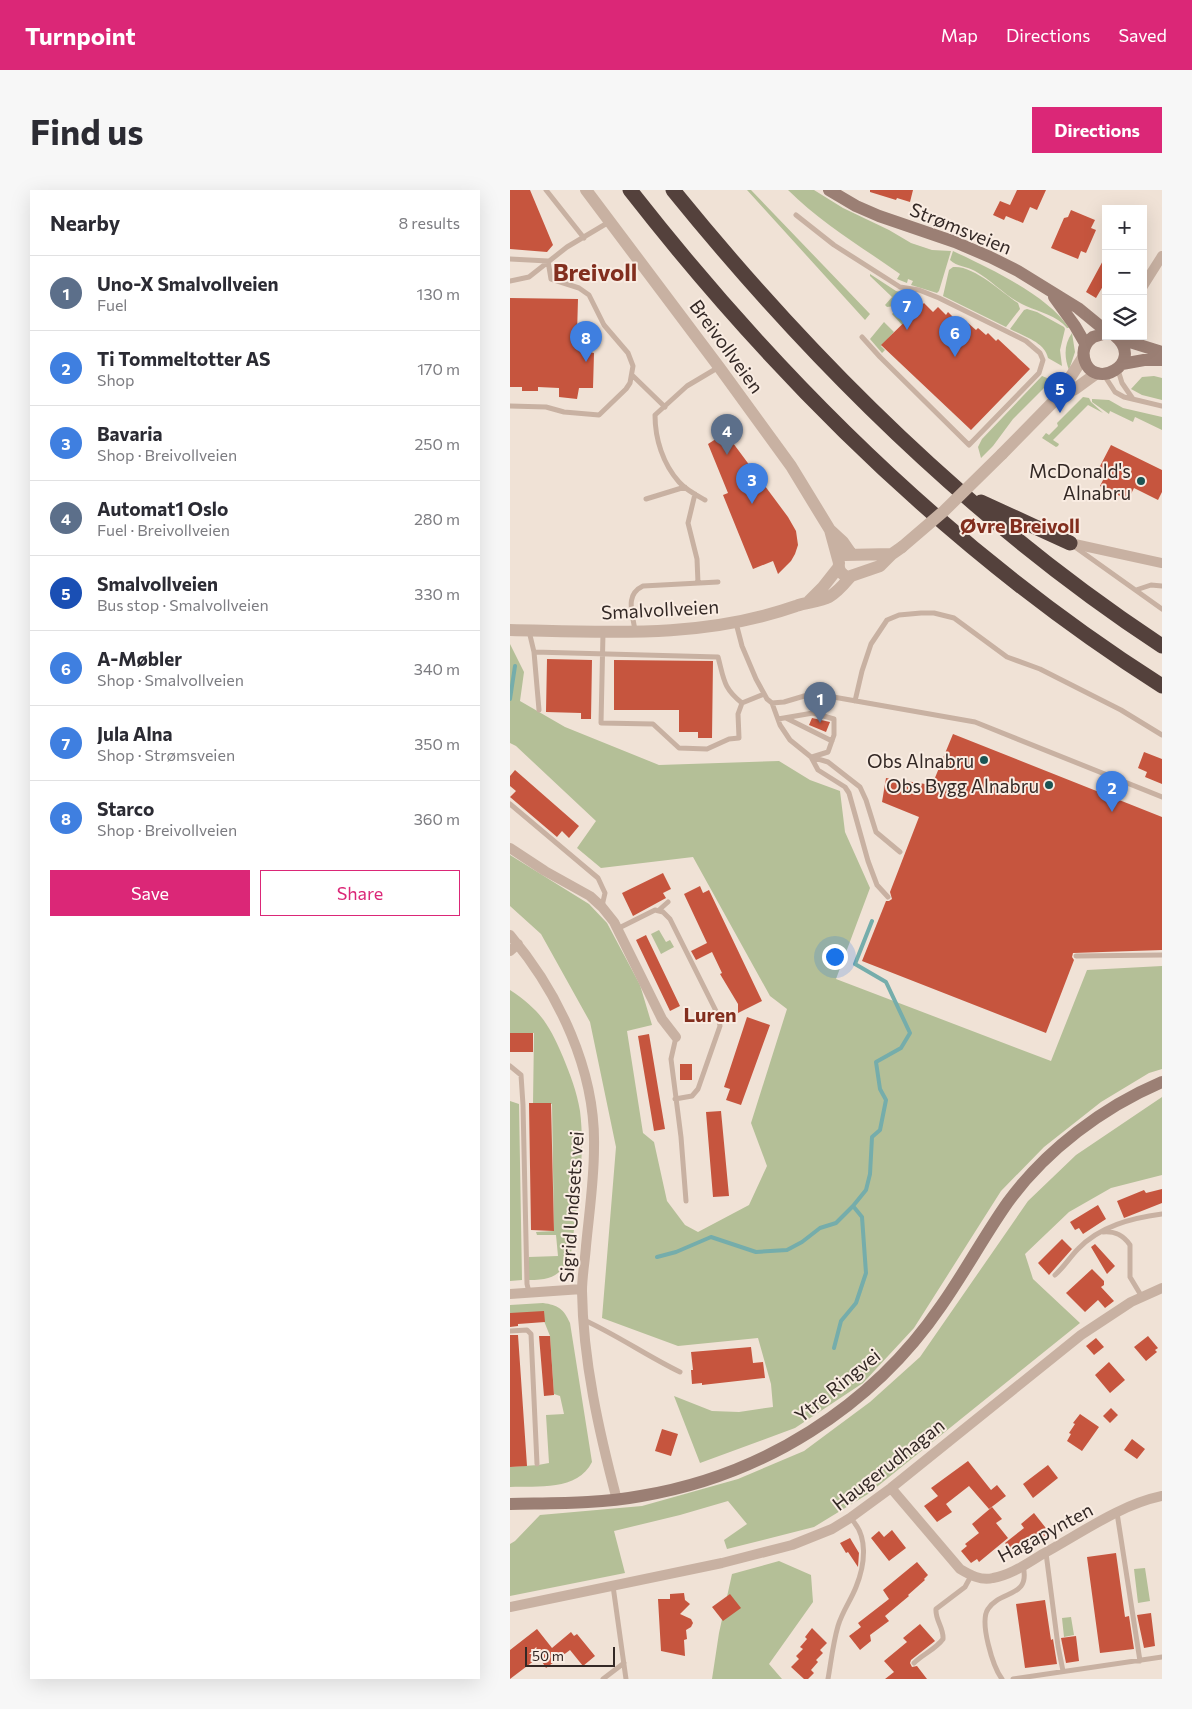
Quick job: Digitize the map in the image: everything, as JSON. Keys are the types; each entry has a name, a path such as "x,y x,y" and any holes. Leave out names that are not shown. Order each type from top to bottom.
{"highway":[{"path":"630,190 744,328 861,448 994,564 1066,620 1162,686"},
{"path":"674,190 744,275 817,355 887,425 963,494 1055,569 1162,646"},
{"path":"963,494 1070,543"}],"main road":[{"name":"Strømsveien","path":"828,190 856,206 879,216 942,237 982,253 1018,271 1050,293 1078,308 1102,328"},
{"name":"Strømsveien","path":"1050,293 1075,326 1085,350"},
{"path":"1102,336 1093,337 1085,350 1090,368 1100,373 1108,374 1120,366 1144,360 1162,360"},
{"path":"1118,340 1121,342 1125,353 1120,366"},
{"name":"Strømsveien","path":"1126,340 1162,352"},
{"name":"Ytre Ringvei","path":"510,1504 617,1500 654,1494 741,1468 789,1445 852,1402 880,1378 917,1338 942,1305 1010,1200 1038,1169 1092,1122 1125,1101 1162,1082"}],"street":[{"name":"Breivollveien","path":"586,190 664,292 791,466 830,530 854,556"},
{"path":"1147,280 1160,260"},
{"name":"Smalvollveien","path":"510,630 603,632 679,630 736,623 828,598 854,575 880,566 944,510 1057,398 1085,350"},
{"name":"Smalvollveien","path":"1057,398 1100,373"},
{"name":"Breivollveien","path":"830,530 838,565"},
{"path":"1070,543 1162,562"},
{"name":"Smalvollveien","path":"808,602 833,576 844,556 897,551"},
{"path":"838,565 845,576 854,575 860,566 858,559 854,556"},
{"path":"510,848 590,896 602,906 617,929 662,1019 676,1037"},
{"name":"Sigrid Undsets vei","path":"510,935 514,948 544,981 570,1032 586,1077 591,1100 594,1123 594,1150 582,1289 583,1320 593,1391 605,1454 617,1500"},
{"name":"Haugerudhagan","path":"510,1607 722,1563 792,1545 832,1529 891,1488 1081,1335 1114,1312 1162,1288"},
{"path":"510,1294 582,1289"},
{"path":"891,1488 954,1563 971,1576"},
{"name":"Hagapynten","path":"971,1576 992,1579 1011,1572 1117,1512 1144,1500 1162,1496"}],"lane":[{"path":"546,190 584,238"},
{"path":"796,215 834,245 900,287 919,290 939,298 1026,341 1040,354 1043,360 1039,373 969,445 862,337"},
{"path":"510,281 529,277 567,247 609,222"},
{"path":"510,259 548,261"},
{"path":"510,406 546,407 564,412 599,414 630,383 633,366 628,353 604,325 590,295 579,288 552,279 548,261"},
{"path":"1120,366 1125,388 1134,400"},
{"path":"705,500 685,488 674,474 663,455 655,431 654,416 687,386 719,367"},
{"path":"1100,373 1115,392 1124,397 1162,406"},
{"path":"632,375 665,407"},
{"path":"646,500 685,488"},
{"path":"696,494 688,523 698,559 698,583"},
{"path":"1070,543 1105,570 1162,609"},
{"path":"636,631 631,600 633,592 637,588 643,586 718,582"},
{"path":"1136,590 1151,585 1162,586"},
{"path":"857,702 862,671 871,644 888,620 898,615 934,613 954,618 1008,656 1040,669 1162,734"},
{"path":"736,623 742,646 764,694 772,703 778,719 790,740 811,757 828,762 860,787 876,832 900,852"},
{"path":"529,631 534,652 539,710"},
{"path":"603,632 601,723 653,724 679,748 707,748 729,738 739,738 738,714 742,703 764,694"},
{"path":"534,652 718,657 726,687 732,696 742,703"},
{"path":"772,703 789,702 811,694 975,722 1162,797"},
{"path":"778,719 813,712 834,719 834,735 828,752 811,757"},
{"path":"785,718 832,741"},
{"path":"811,757 818,770 845,787 849,793 868,861 877,885 888,897"},
{"path":"510,804 598,878 604,893 602,906"},
{"path":"617,929 640,916 659,910 668,902"},
{"path":"659,910 670,919 712,1002 720,1023 698,1089 692,1096 675,1099"},
{"path":"1076,956 1162,954"},
{"path":"676,1037 671,1059 681,1137 686,1201"},
{"path":"510,1066 521,1075 522,1085 527,1284 529,1293"},
{"path":"1055,1275 1066,1265 1078,1249 1097,1234 1130,1219 1149,1214 1162,1214"},
{"path":"1097,1234 1114,1232 1126,1239 1130,1245 1131,1252 1130,1277 1142,1297"},
{"path":"583,1320 650,1358 680,1372"},
{"path":"510,1331 527,1330 531,1334 538,1464"},
{"path":"1117,1512 1140,1660"},
{"path":"828,1679 838,1626 856,1586 863,1559 861,1532 857,1524 850,1518"},
{"path":"1046,1553 1063,1671"},
{"path":"1002,1679 989,1646 985,1617 990,1607 1022,1586 1025,1580 1022,1566"},
{"path":"914,1663 943,1639 942,1630 936,1616 936,1609 964,1588 971,1576"},
{"path":"614,1586 626,1679"},
{"path":"1013,1679 1162,1657"},
{"path":"603,1679 624,1663"}],"green space":[{"path":"747,190 751,190 870,314 865,320"},
{"path":"788,190 814,190 843,208 911,243 932,250 951,251 939,291 937,293 911,285 913,281 908,279 907,283 897,279 900,274 828,224"},
{"path":"953,251 1032,293 1047,304 1069,328 1053,317 1019,303 975,271 953,262 950,260"},
{"path":"953,267 970,270 1018,303 1020,309 1006,327 943,296 949,270"},
{"path":"870,274 896,291 917,296 910,304 887,307 885,305 892,297"},
{"path":"915,309 917,311 903,326 892,314 894,312"},
{"path":"1024,310 1037,312 1064,327 1060,350 1062,366 1048,358 1046,352 1038,344 1010,329"},
{"path":"884,322 894,332 881,346 885,350 882,353 870,339"},
{"path":"1072,333 1075,352 1069,370 1066,351 1067,342"},
{"path":"1042,376 1050,382 1013,419 993,446 981,458 978,447 982,439"},
{"path":"1154,376 1162,378 1162,400 1142,395 1131,389 1142,377"},
{"path":"1083,397 1089,398 1103,413 1088,405 1053,440 1059,444 1056,447 1042,438 1046,433 1049,435 1058,426 1057,423"},
{"path":"1092,399 1109,400 1123,408 1162,417 1162,430 1135,417 1133,422 1110,411 1109,414 1092,402"},
{"path":"510,644 524,672 520,701 565,727 659,765 779,761 810,780 840,791 845,832 870,888 836,979 1051,1061 1087,970 1162,966 1162,1069 1149,1073 1101,1102 1044,1147 1001,1191 914,1328 863,1383 795,1428 700,1463 674,1396 712,1411 739,1412 773,1407 771,1384 758,1338 678,1346 602,1318 616,1147 590,1022 541,934 510,906 510,855 589,904 607,923 640,985 652,1025 627,1031 643,1133 654,1142 667,1201 685,1225 698,1232 749,1205 767,1166 751,1123 787,1009 770,996 693,857 601,868 577,848 596,821 516,746 510,743"},
{"path":"659,930 666,942 670,940 674,947 661,954 651,934"},
{"path":"510,990 536,1011 558,1045 575,1090 582,1129 578,1201 571,1255 559,1272 549,1278 537,1280 529,1280 529,1257 558,1256 556,1235 537,1235 536,1232 554,1231 552,1104 533,1104 534,1033 510,1033"},
{"path":"1162,1097 1162,1175 1111,1188 1069,1212 1025,1254 1033,1279 1080,1323 868,1494 814,1527 727,1549 724,1540 747,1524 728,1501 614,1531 625,1573 510,1596 510,1544 540,1515 642,1506 738,1479 804,1451 870,1402 920,1357 1028,1201 1076,1155"},
{"path":"510,1101 519,1104 522,1280 510,1281"},
{"path":"543,1303 560,1308 570,1323 592,1462 586,1471 577,1478 567,1482 556,1485 510,1487 510,1467 549,1463 546,1415 564,1414 560,1396 554,1394 550,1336 544,1321 510,1314 510,1305"},
{"path":"779,1561 811,1575 813,1602 769,1664 782,1679 712,1679 719,1633 732,1574"},
{"path":"1145,1568 1150,1601 1138,1603 1134,1569"},
{"path":"1071,1617 1074,1635 1064,1637 1062,1618"}],"building":[{"path":"510,190 530,190 553,245 547,252 510,249"},
{"path":"870,190 913,190 910,202 897,198 896,200 870,192"},
{"path":"1017,190 1046,190 1037,210 1030,207 1023,223 1006,216 1004,220 993,215 1000,201 1010,205"},
{"path":"1071,210 1095,220 1091,228 1096,230 1086,253 1081,251 1078,259 1051,248 1064,218 1068,217"},
{"path":"1102,262 1102,288 1096,298 1086,292"},
{"path":"510,298 578,299 577,334 589,334 589,352 594,353 593,388 579,388 577,399 559,397 559,388 538,387 538,391 522,391 522,387 510,387"},
{"path":"924,303 933,312 938,307 946,315 948,312 956,320 958,317 966,325 968,323 976,330 978,328 986,335 988,333 996,341 998,339 1030,369 971,430 881,345"},
{"path":"719,437 733,443 788,517 796,531 798,545 795,554 778,574 773,561 753,569 723,495 728,493 708,444"},
{"name":"McDonald's Alnabru","path":"1111,445 1162,470 1162,492 1158,500 1134,488 1128,500 1100,486 1106,474 1098,470"},
{"path":"547,659 592,660 591,719 581,719 581,713 546,712"},
{"path":"614,660 713,661 712,738 698,738 698,732 679,732 679,710 614,710"},
{"path":"812,718 830,722 826,732 809,725"},
{"path":"953,734 1162,817 1162,950 1073,953 1072,957 1074,960 1046,1033 862,961 886,901 892,899 890,892 919,817 882,802 886,778 932,785"},
{"path":"1144,752 1162,759 1162,784 1145,777 1147,772 1138,768"},
{"path":"515,770 579,826 569,838 562,831 557,837 510,797 516,791 510,786 510,776"},
{"path":"663,873 671,889 663,893 666,898 633,916 622,893"},
{"path":"700,886 703,893 709,890 762,1001 738,1013 738,1004 720,974 722,973 712,952 696,960 691,951 707,943 684,894"},
{"path":"646,935 680,1006 670,1011 636,940"},
{"path":"747,1017 770,1025 741,1105 726,1100 730,1089 724,1087"},
{"path":"510,1033 533,1033 533,1052 510,1052"},
{"path":"649,1034 665,1129 654,1131 638,1036"},
{"path":"680,1064 692,1064 692,1080 680,1080"},
{"path":"529,1103 551,1103 554,1231 531,1230"},
{"path":"721,1111 729,1196 713,1197 706,1112"},
{"path":"1162,1189 1162,1203 1124,1218 1117,1201 1144,1190 1146,1193"},
{"path":"1098,1205 1106,1219 1083,1234 1079,1228 1075,1230 1070,1222"},
{"path":"1062,1239 1072,1249 1049,1275 1038,1263"},
{"path":"1095,1244 1115,1266 1107,1274 1091,1247"},
{"path":"1092,1269 1104,1281 1104,1285 1101,1287 1114,1301 1105,1308 1098,1300 1085,1312 1066,1293"},
{"path":"544,1311 545,1322 518,1324 518,1326 510,1327 510,1313"},
{"path":"510,1335 518,1335 527,1466 510,1467"},
{"path":"539,1336 550,1336 554,1395 544,1396"},
{"path":"1148,1336 1158,1348 1155,1350 1157,1352 1146,1361 1134,1347"},
{"path":"1096,1338 1104,1347 1094,1355 1086,1346"},
{"path":"751,1347 753,1363 763,1362 765,1378 702,1385 702,1383 692,1384 691,1352"},
{"path":"1109,1362 1125,1380 1110,1393 1095,1375"},
{"path":"1111,1408 1118,1415 1110,1423 1103,1416"},
{"path":"1080,1414 1099,1427 1082,1451 1067,1441 1071,1434 1069,1433 1075,1424 1073,1423"},
{"path":"662,1429 678,1434 671,1456 655,1451"},
{"path":"1132,1439 1145,1449 1137,1459 1124,1450"},
{"path":"968,1461 991,1490 997,1485 1006,1496 989,1509 969,1486 946,1504 952,1512 937,1522 924,1506 938,1496 931,1488"},
{"path":"1048,1465 1058,1478 1033,1498 1023,1484"},
{"path":"992,1507 1002,1519 996,1523 1008,1538 979,1562 977,1559 971,1563 961,1551 967,1546 965,1544 979,1533 972,1524"},
{"path":"1034,1513 1049,1532 1036,1543 1034,1541 1016,1556 1005,1543 1024,1528 1021,1524"},
{"path":"892,1530 906,1548 889,1561 871,1538 879,1531 884,1537"},
{"path":"850,1538 859,1553 858,1567 840,1543"},
{"path":"1116,1553 1125,1617 1129,1616 1134,1649 1100,1653 1087,1557"},
{"path":"917,1562 928,1575 925,1580 885,1616 889,1621 870,1635 871,1641 860,1650 849,1636 861,1627 858,1623 889,1599 883,1590"},
{"path":"684,1593 685,1600 690,1604 680,1614 691,1619 693,1623 686,1630 687,1639 684,1640 685,1656 661,1651 658,1599 670,1599 670,1594"},
{"path":"730,1594 741,1608 723,1621 712,1607"},
{"path":"1045,1600 1057,1664 1025,1668 1016,1604"},
{"path":"1151,1613 1155,1646 1144,1648 1137,1615"},
{"path":"920,1624 935,1641 911,1660 910,1663 912,1667 917,1666 927,1679 885,1679 894,1672 884,1661 907,1642 903,1638"},
{"path":"812,1628 827,1643 820,1650 823,1653 816,1660 818,1662 811,1670 814,1673 808,1679 804,1679 791,1667 799,1659 796,1656 803,1649 800,1647 807,1639 805,1637"},
{"path":"537,1629 552,1648 571,1632 574,1636 577,1634 595,1656 583,1666 570,1650 546,1668 539,1657 510,1679 510,1650"},
{"path":"1076,1636 1079,1661 1066,1663 1061,1638"}],"waterway":[{"path":"510,699 515,666"},
{"path":"834,1348 841,1321 856,1303 866,1273 862,1217 853,1206 866,1190 870,1174 872,1137 880,1130 886,1100 880,1089 876,1062 901,1048 910,1033 886,982 855,964 872,921"},
{"path":"657,1257 676,1252 711,1237 756,1252 787,1250 802,1242 820,1228 836,1223 853,1206"}],"place":[{"name":"Jula Alna","path":"907,330"},
{"name":"A-Møbler","path":"955,357"},
{"name":"Starco","path":"586,362"},
{"name":"Smalvollveien","path":"1060,413"},
{"name":"Automat1 Oslo","path":"727,455"},
{"name":"McDonald's Alnabru","path":"1141,481"},
{"name":"Bavaria","path":"752,504"},
{"name":"Uno-X Smalvollveien","path":"820,723"},
{"name":"Obs Alnabru","path":"984,760"},
{"name":"Obs Bygg Alnabru","path":"1049,785"},
{"name":"Ti Tommeltotter AS","path":"1112,812"}],"district":[{"name":"Breivoll","path":"595,271"},
{"name":"Øvre Breivoll","path":"1020,525"},
{"name":"Luren","path":"710,1014"}]}
